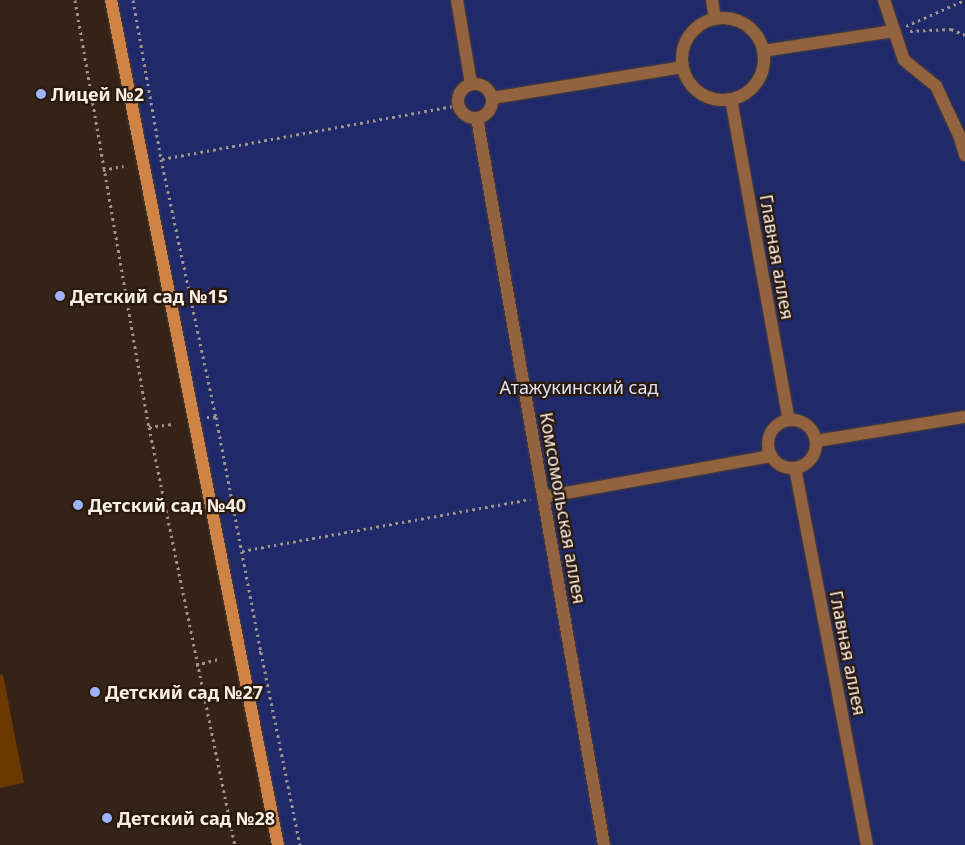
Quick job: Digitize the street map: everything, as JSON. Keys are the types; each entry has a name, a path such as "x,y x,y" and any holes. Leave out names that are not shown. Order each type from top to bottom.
{"street":[{"path":"111,0 278,845"},
{"path":"457,0 471,84"},
{"path":"712,0 715,19"},
{"path":"884,0 904,60 936,86 960,135 965,155"},
{"path":"715,19 731,19 746,24 757,36 763,50 763,66 757,82 746,93 731,99 715,99 700,93 689,82 683,67 682,51 688,36 700,25 715,19"},
{"path":"763,50 894,31"},
{"path":"492,98 683,67"},
{"path":"471,84 485,86 492,98 490,109 477,118 468,116 459,105 461,92 471,84"},
{"name":"Главная аллея","path":"731,99 789,420"},
{"name":"Комсомольская аллея","path":"477,118 604,845"},
{"path":"816,441 965,417"},
{"path":"789,420 807,425 816,441 811,459 795,468 777,463 771,456 768,438 780,423 789,420"},
{"path":"543,497 771,456"},
{"name":"Главная аллея","path":"795,468 866,845"}],"path":[{"path":"75,0 149,428 196,665 235,845"},
{"path":"133,0 161,158 216,416 300,845"},
{"path":"894,31 965,0"},
{"path":"894,31 951,29 965,35"},
{"path":"154,160 459,105"},
{"path":"103,170 124,166"},
{"path":"206,417 216,416"},
{"path":"149,428 173,424"},
{"path":"242,551 543,497"},
{"path":"252,652 261,652"},
{"path":"196,665 219,659"}],"green space":[{"name":"Атажукинский сад","path":"111,0 965,0 965,845 278,845"}],"building":[{"path":"3,674 24,783 0,788 0,675"}],"place":[{"name":"Лицей №2","path":"41,94"},
{"name":"Детский сад №15","path":"60,296"},
{"name":"Детский сад №40","path":"78,505"},
{"name":"Детский сад №27","path":"95,692"},
{"name":"Детский сад №28","path":"107,818"}]}
